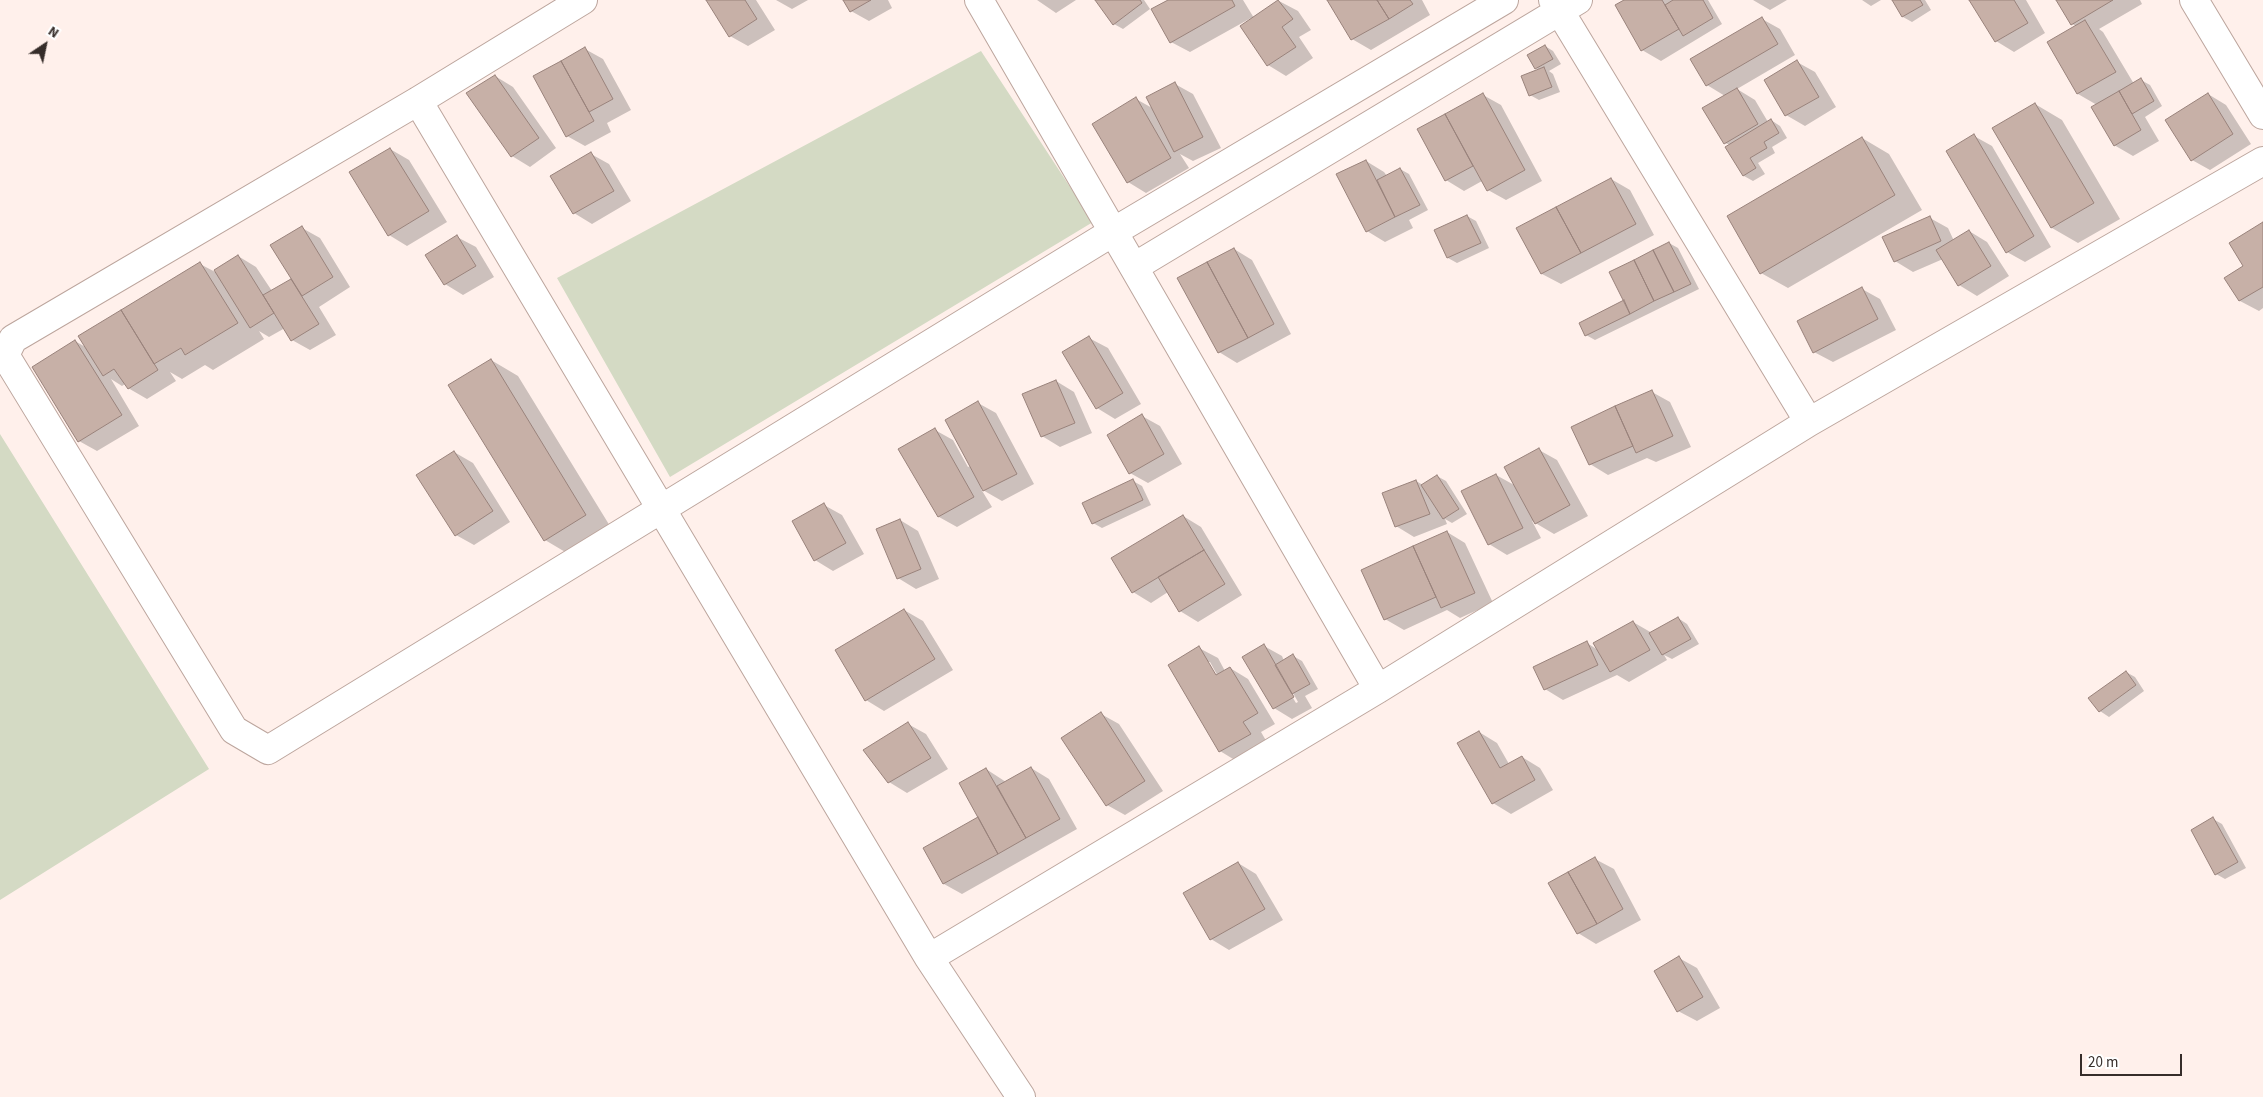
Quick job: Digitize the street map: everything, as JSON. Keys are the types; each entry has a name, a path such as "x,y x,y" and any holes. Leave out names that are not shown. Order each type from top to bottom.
{"street":[{"path":"583,0 418,101 13,339 5,355 234,730 268,750 1113,232 1504,0"},
{"path":"979,0 1378,689"},
{"path":"2194,0 2263,115"},
{"path":"1134,266 1564,4 1809,422"},
{"path":"418,101 929,958 1021,1097"},
{"path":"929,958 1378,689 1809,422 2263,161"}],"green space":[{"path":"981,51 1093,222 670,477 557,278"},
{"path":"0,434 209,769 0,900"}],"building":[{"path":"706,0 745,0 757,19 729,37"},
{"path":"843,0 871,0 850,12"},
{"path":"1095,0 1140,0 1142,3 1113,25"},
{"path":"1168,0 1232,0 1235,6 1170,43 1151,9"},
{"path":"1278,0 1293,19 1282,27 1296,47 1267,66 1240,26"},
{"path":"1327,0 1377,0 1389,19 1351,40"},
{"path":"1377,0 1410,0 1413,4 1389,19"},
{"path":"1624,0 1662,0 1679,29 1641,51 1615,5"},
{"path":"1673,0 1703,0 1713,18 1683,36 1665,5"},
{"path":"1892,0 1920,0 1923,5 1902,17"},
{"path":"1969,0 2014,0 2028,23 1995,42"},
{"path":"2056,0 2113,0 2071,25"},
{"path":"1762,17 1778,44 1706,86 1690,59"},
{"path":"2085,20 2116,72 2077,94 2047,42"},
{"path":"1545,45 1553,59 1535,69 1527,55"},
{"path":"585,47 613,99 589,112 561,61"},
{"path":"1797,60 1819,97 1785,116 1764,80"},
{"path":"561,61 594,121 566,137 533,76"},
{"path":"1544,67 1552,87 1529,96 1521,76"},
{"path":"495,75 539,138 511,157 466,93"},
{"path":"2141,78 2154,101 2132,114 2119,91"},
{"path":"1175,82 1203,137 1174,152 1146,97"},
{"path":"1737,88 1758,124 1724,144 1702,108"},
{"path":"2119,91 2141,130 2114,146 2091,107"},
{"path":"1483,93 1525,170 1487,191 1445,114"},
{"path":"2208,93 2233,134 2191,161 2165,120"},
{"path":"1136,97 1171,158 1127,183 1092,124"},
{"path":"2035,103 2094,203 2051,228 1992,128"},
{"path":"1445,114 1473,166 1445,181 1417,129"},
{"path":"1771,119 1779,133 1764,142 1767,148 1750,158 1756,168 1743,176 1725,147"},
{"path":"1974,134 2034,236 2006,253 1946,151"},
{"path":"1862,137 1895,195 1760,274 1727,216"},
{"path":"390,148 429,211 388,236 349,172"},
{"path":"591,152 614,191 573,214 550,176"},
{"path":"1366,160 1395,217 1366,232 1336,174"},
{"path":"1400,168 1420,205 1395,217 1377,180"},
{"path":"1611,178 1636,224 1581,253 1556,207"},
{"path":"1556,207 1581,253 1541,274 1516,228"},
{"path":"1467,215 1481,243 1447,258 1434,230"},
{"path":"1930,216 1941,241 1894,262 1882,237"},
{"path":"2263,222 2263,287 2239,301 2224,278 2243,266 2229,243"},
{"path":"302,226 333,277 302,296 270,245"},
{"path":"1969,230 1991,266 1958,286 1936,250"},
{"path":"457,235 476,266 444,285 425,255"},
{"path":"1669,242 1691,284 1674,292 1653,250"},
{"path":"1234,248 1274,324 1248,338 1207,262"},
{"path":"1653,250 1674,292 1654,301 1634,260"},
{"path":"238,255 274,313 250,328 214,270"},
{"path":"1634,260 1654,301 1630,314 1609,272"},
{"path":"200,262 238,323 185,355 181,348 154,364 121,310"},
{"path":"1207,262 1248,338 1218,353 1177,278"},
{"path":"291,279 319,324 291,341 263,295"},
{"path":"1862,287 1878,319 1813,353 1797,321"},
{"path":"1624,300 1630,314 1585,336 1579,323"},
{"path":"121,310 158,370 128,389 114,369 103,376 78,336"},
{"path":"1089,336 1123,393 1096,409 1062,352"},
{"path":"75,340 122,415 78,442 32,367"},
{"path":"491,359 586,515 544,541 448,385"},
{"path":"1056,380 1075,423 1041,437 1022,394"},
{"path":"1652,390 1673,436 1636,453 1615,406"},
{"path":"978,401 1017,474 983,491 945,420"},
{"path":"1615,406 1633,446 1589,465 1571,427"},
{"path":"1142,414 1164,454 1129,474 1107,435"},
{"path":"935,428 974,497 938,517 898,449"},
{"path":"1539,448 1570,505 1535,524 1504,467"},
{"path":"454,451 493,511 455,536 416,475"},
{"path":"1496,474 1523,528 1488,545 1461,491"},
{"path":"1437,475 1459,509 1443,519 1421,485"},
{"path":"1133,479 1143,500 1092,524 1082,503"},
{"path":"1416,480 1430,514 1395,527 1382,493"},
{"path":"824,503 846,543 814,561 792,521"},
{"path":"1183,515 1204,550 1132,593 1111,558"},
{"path":"900,519 921,569 897,579 876,529"},
{"path":"1447,531 1475,593 1441,608 1413,546"},
{"path":"1413,546 1436,597 1384,620 1361,570"},
{"path":"1204,550 1225,584 1179,612 1158,577"},
{"path":"904,609 935,659 865,701 835,650"},
{"path":"1678,617 1691,639 1662,655 1649,633"},
{"path":"1633,621 1650,650 1610,672 1593,643"},
{"path":"1587,641 1598,665 1544,690 1533,667"},
{"path":"1264,644 1294,697 1273,709 1242,657"},
{"path":"1199,646 1216,675 1230,667 1258,713 1243,722 1251,734 1219,752 1168,665"},
{"path":"1293,654 1310,684 1292,694 1275,665"},
{"path":"2126,671 2136,685 2099,712 2088,698"},
{"path":"1101,712 1145,781 1106,806 1061,738"},
{"path":"908,722 931,758 888,783 863,750"},
{"path":"1479,731 1500,768 1522,756 1535,780 1492,804 1457,743"},
{"path":"1031,767 1060,819 1026,838 997,786"},
{"path":"986,768 1026,838 998,854 959,783"},
{"path":"978,817 998,854 943,884 923,848"},
{"path":"2213,817 2238,862 2215,875 2191,830"},
{"path":"1595,857 1623,909 1597,924 1568,872"},
{"path":"1238,862 1265,909 1210,940 1183,893"},
{"path":"1568,872 1597,924 1577,934 1548,883"},
{"path":"1679,956 1703,997 1677,1012 1654,971"}]}
